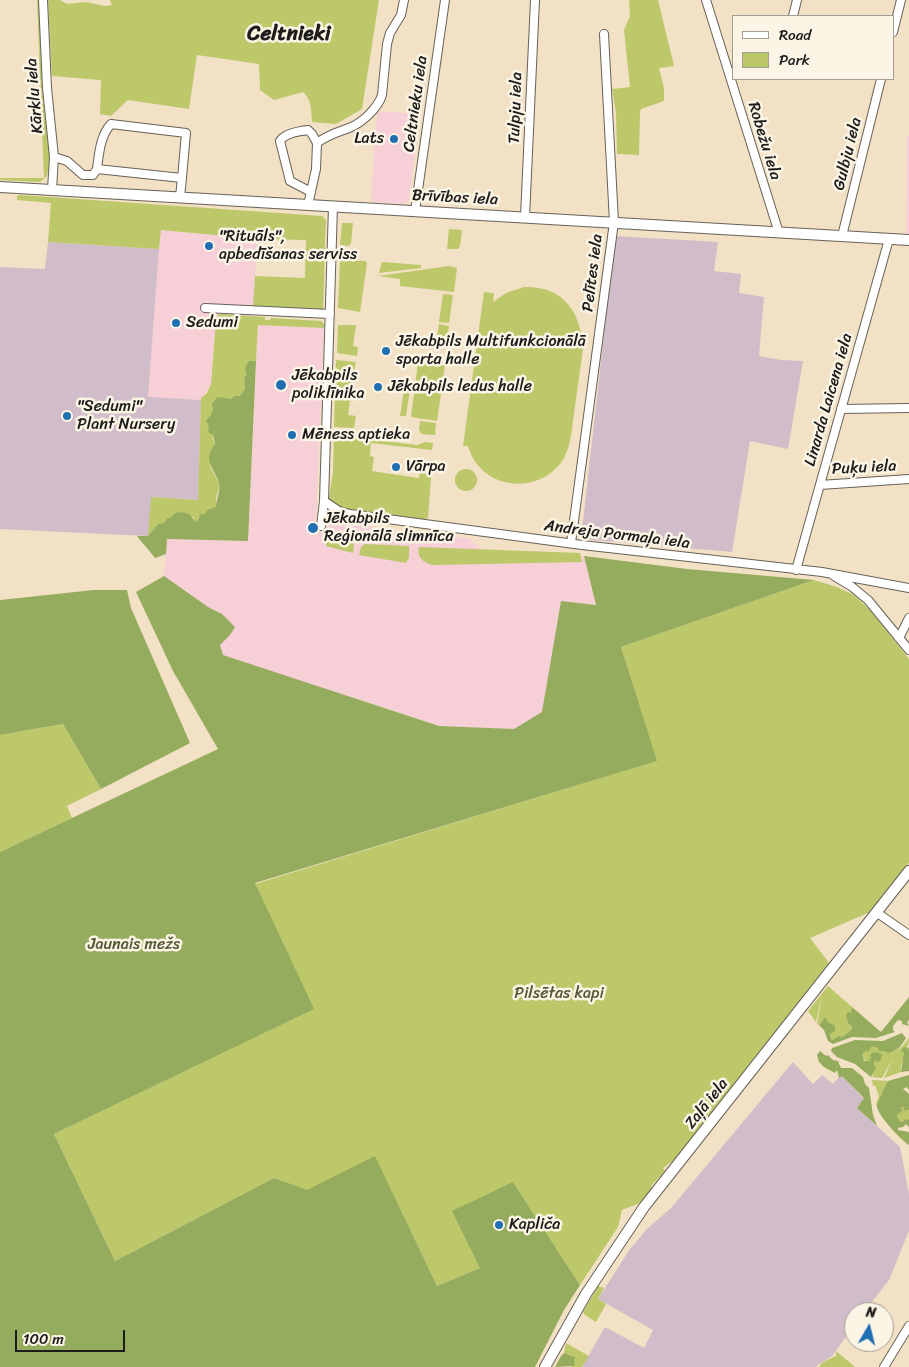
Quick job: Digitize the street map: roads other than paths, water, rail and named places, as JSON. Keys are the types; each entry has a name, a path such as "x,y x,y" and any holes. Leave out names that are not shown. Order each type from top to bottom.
{"main road":[{"name":"Brīvības iela","path":"0,187 909,240"},
{"name":"Zaļā iela","path":"545,1367 586,1294 644,1207 909,870"}],"street":[{"name":"Kārklu iela","path":"44,0 47,88 54,156 52,190"},
{"path":"317,143 334,132 353,127 379,102 382,95 387,44 390,33 401,15 404,0"},
{"name":"Celtnieku iela","path":"415,211 445,0"},
{"name":"Tulpju iela","path":"525,217 535,0"},
{"name":"Robežu iela","path":"706,0 779,232"},
{"path":"793,15 798,0"},
{"path":"894,28 901,0"},
{"name":"Pelītes iela","path":"571,544 614,222 604,34"},
{"path":"723,55 732,54"},
{"name":"Gulbju iela","path":"842,236 881,80"},
{"path":"54,156 67,161 83,175 94,175 103,137 109,126 118,124 186,133 180,197"},
{"path":"308,205 312,192 316,168 317,143 308,130 288,134 280,141 290,181 312,192"},
{"path":"96,169 182,178"},
{"path":"321,526 324,501 333,206"},
{"name":"Linarda Laicena iela","path":"796,570 889,239"},
{"path":"205,308 330,314"},
{"path":"841,409 909,408"},
{"name":"Puķu iela","path":"820,484 909,479"},
{"name":"Andreja Pormaļa iela","path":"324,501 339,511 350,514 571,544 830,574 909,588"},
{"path":"830,574 851,586 868,600 909,650"},
{"path":"899,638 909,618"},
{"path":"876,912 909,935"},
{"path":"884,1367 909,1326"}],"place":[{"name":"Lats","path":"394,139"},
{"name":"\"Rituāls\", apbedīšanas serviss","path":"209,246"},
{"name":"Sedumi","path":"176,323"},
{"name":"Jēkabpils Multifunkcionālā sporta halle","path":"386,351"},
{"name":"Jēkabpils poliklīnika","path":"281,385"},
{"name":"Jēkabpils ledus halle","path":"378,387"},
{"name":"\"Sedumi\" Plant Nursery","path":"67,416"},
{"name":"Mēness aptieka","path":"292,435"},
{"name":"Vārpa","path":"396,467"},
{"name":"Jēkabpils Reģionālā slimnīca","path":"313,528"},
{"name":"Kapliča","path":"499,1225"}],"district":[{"name":"Celtnieki","path":"289,35"}],"park label":[{"name":"Jaunais mežs","path":"134,945"},
{"name":"Pilsētas kapi","path":"559,994"}]}
